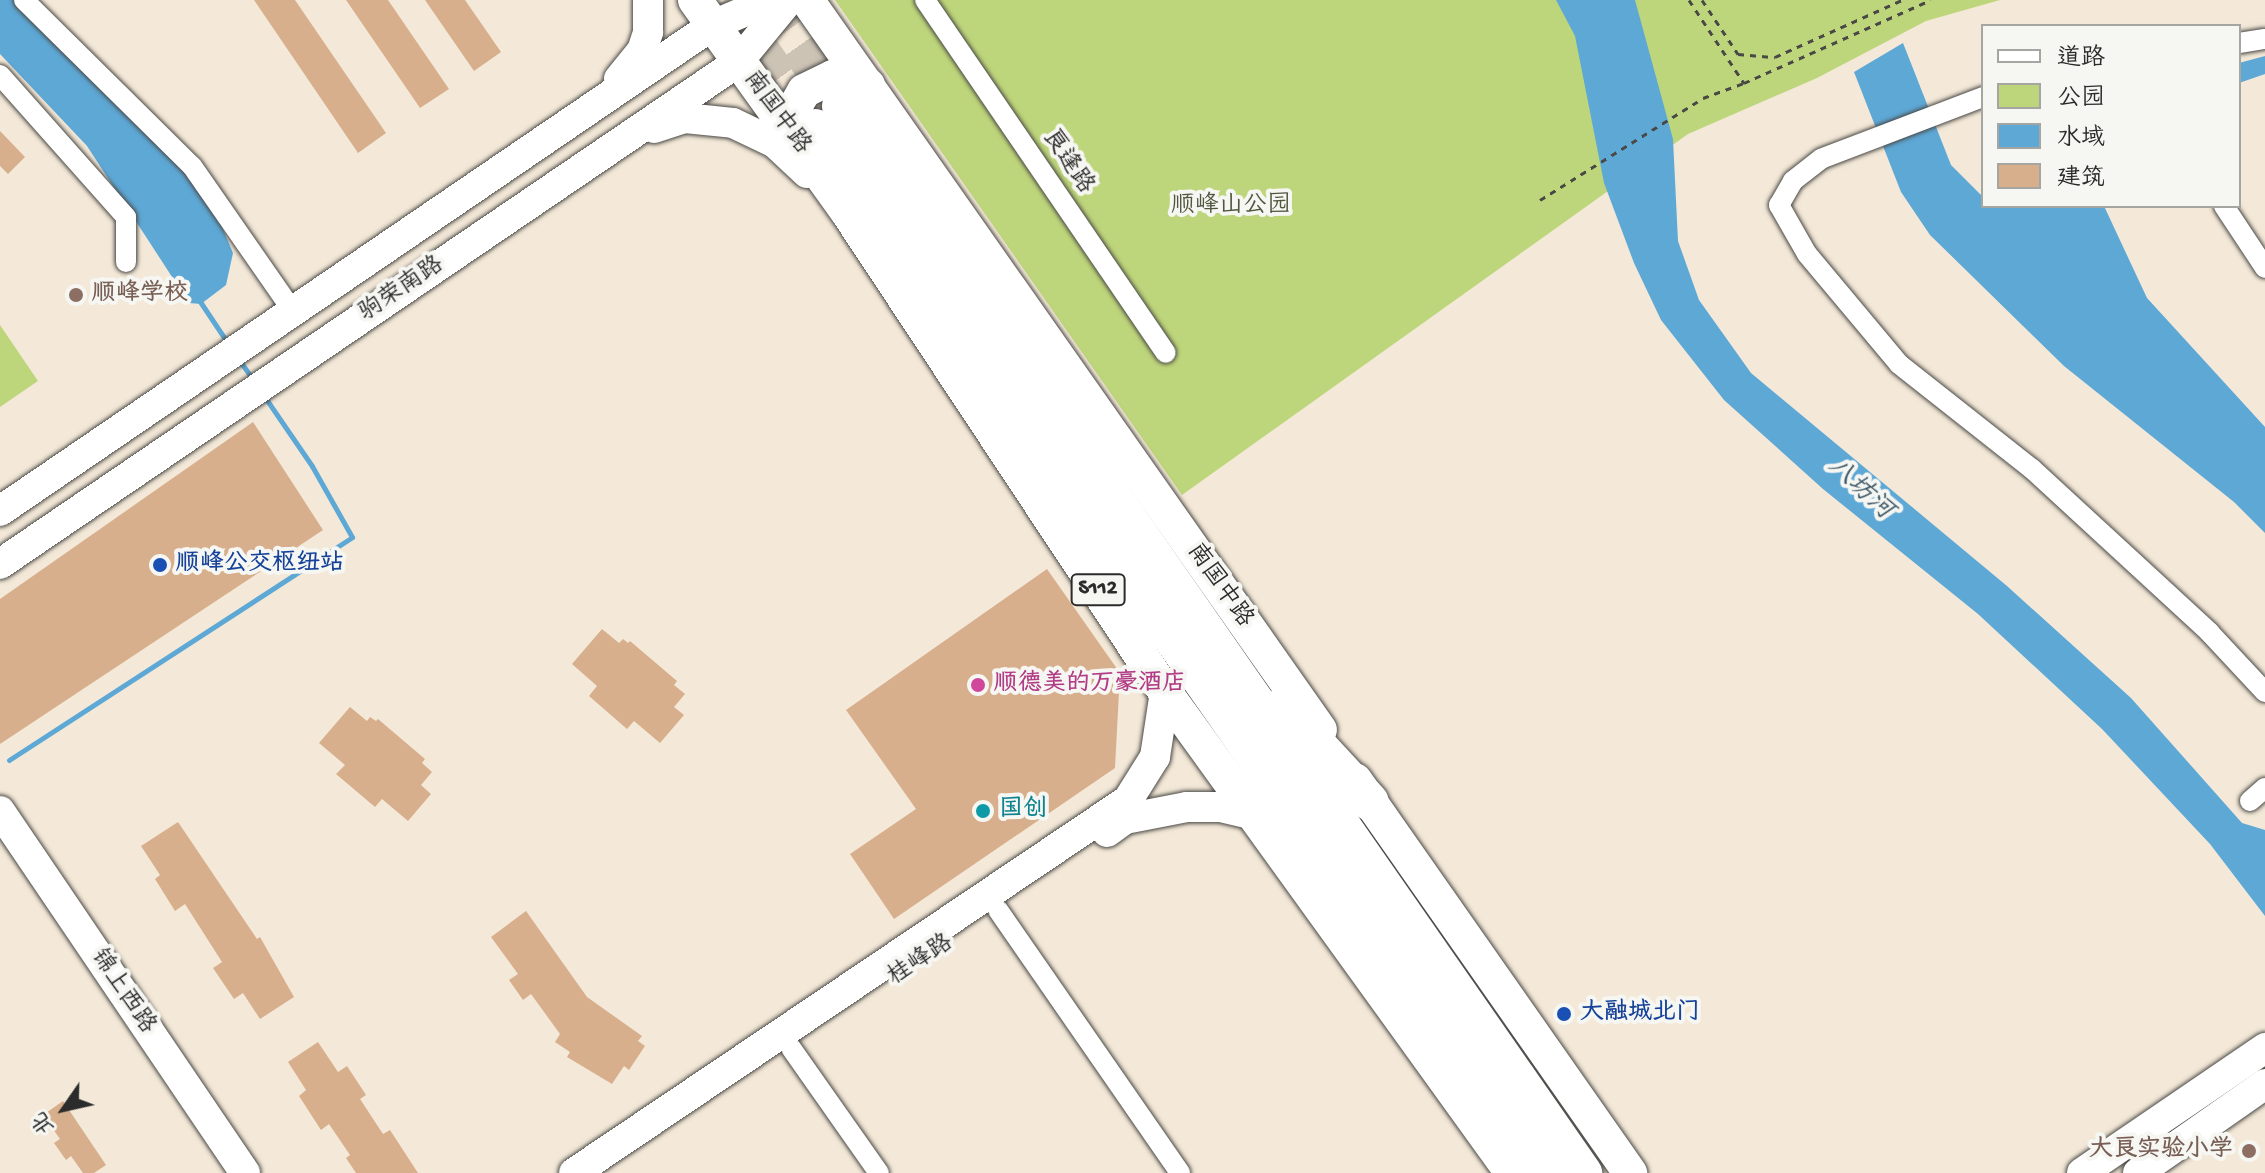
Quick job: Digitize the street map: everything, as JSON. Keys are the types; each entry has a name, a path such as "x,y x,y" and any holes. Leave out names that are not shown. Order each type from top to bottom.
{"highway":[{"name":"南国中路","path":"841,106 1583,1173"},
{"name":"南国中路","path":"841,106 1547,1173"},
{"path":"1189,607 1370,802"}],"main road":[{"name":"南国中路","path":"807,0 841,106 1370,802 1630,1173"},
{"name":"南国中路","path":"704,13 848,213 1165,692 1512,1173"},
{"path":"813,165 792,112 804,91 833,77 841,106"}],"street":[{"path":"24,0 192,166 294,313"},
{"path":"586,112 642,51 648,32 648,0"},
{"name":"驹荣南路","path":"0,511 586,112 704,13 772,0"},
{"name":"驹荣南路","path":"0,564 738,62 789,0"},
{"name":"良逢路","path":"925,0 1166,353"},
{"path":"2241,43 2265,39"},
{"path":"0,75 126,217 126,262"},
{"path":"1981,98 1942,110 1821,159 1793,181 1779,205 1807,254 1899,364 2032,469 2209,632 2265,692"},
{"path":"609,150 653,128 685,118 733,123 775,143 848,213"},
{"path":"2225,208 2265,268"},
{"path":"574,1173 1128,800 1155,757 1165,692"},
{"name":"桂峰路","path":"606,1173 998,910 1125,819 1187,807 1220,807 1254,815"},
{"name":"锦上西路","path":"0,811 245,1173"},
{"name":"锦上西路","path":"0,842 229,1173"},
{"path":"998,910 1180,1173"},
{"path":"791,1048 879,1173"},
{"path":"2082,1173 2265,1048"},
{"path":"2138,1173 2265,1084"}],"path":[{"path":"1689,0 1744,83"},
{"path":"1702,0 1738,54 1775,57 1902,0"},
{"path":"1540,200 1703,98 1744,83 1930,0"}],"green space":[{"name":"顺峰山公园","path":"835,0 2000,0 1926,21 1817,78 1688,134 1182,495"},
{"path":"0,325 38,381 0,407"}],"water":[{"path":"0,0 16,0 179,156 220,222 233,253 226,285 201,304 189,303 87,146 0,54"},
{"name":"八坊河","path":"1556,0 1635,0 1673,139 1678,241 1699,300 1751,373 2007,586 2131,698 2242,823 2265,830 2265,916 2210,844 2102,729 1978,614 1823,489 1724,400 1661,320 1634,263 1604,183 1575,36"},
{"path":"1903,43 1951,165 1981,195 1981,208 2105,208 2147,298 2265,427 2265,533 2234,502 2064,366 1930,235 1901,192 1854,72"},
{"path":"2265,56 2265,74 2241,82 2241,62"}],"building":[{"path":"254,0 295,0 386,133 358,153"},
{"path":"346,0 388,0 449,89 420,108"},
{"path":"425,0 465,0 501,52 474,71"},
{"path":"0,131 25,157 8,174 0,166"},
{"name":"顺峰公交枢纽站","path":"253,422 323,530 0,744 0,599"},
{"path":"1047,569 1120,673 1115,768 894,919 850,854 916,809 846,710"},
{"path":"602,629 619,643 623,639 628,643 630,641 677,681 674,685 685,694 674,707 684,715 660,743 634,721 627,729 589,696 597,686 572,664"},
{"path":"350,707 367,721 370,717 376,721 378,719 425,759 422,763 432,772 421,785 431,794 408,821 382,799 375,807 336,774 345,765 319,743"},
{"path":"178,822 257,939 260,937 294,997 260,1019 243,993 234,999 213,968 222,962 185,904 175,911 155,879 160,875 141,846"},
{"path":"526,911 587,997 642,1036 638,1041 645,1046 629,1070 624,1066 612,1084 567,1057 570,1052 555,1042 560,1034 531,994 523,1000 509,980 518,974 491,937"},
{"path":"318,1042 338,1072 347,1066 366,1095 360,1099 383,1134 390,1130 418,1173 356,1173 346,1158 350,1155 329,1124 321,1130 299,1096 306,1090 288,1062"},
{"path":"63,1101 106,1165 94,1173 83,1173 71,1156 66,1160 54,1143 60,1139 43,1115"}],"waterway":[{"path":"199,300 229,345"},
{"path":"239,360 254,381"},
{"path":"9,760 352,537 312,466 264,396"}],"tunnel":[{"path":"725,0 815,128"},
{"path":"765,0 841,106"}],"place":[{"name":"顺峰学校","path":"76,295"},
{"name":"顺峰公交枢纽站","path":"160,565"},
{"name":"顺德美的万豪酒店","path":"978,685"},
{"name":"国创","path":"983,811"},
{"name":"大融城北门","path":"1564,1014"},
{"name":"大良实验小学","path":"2249,1151"}]}
